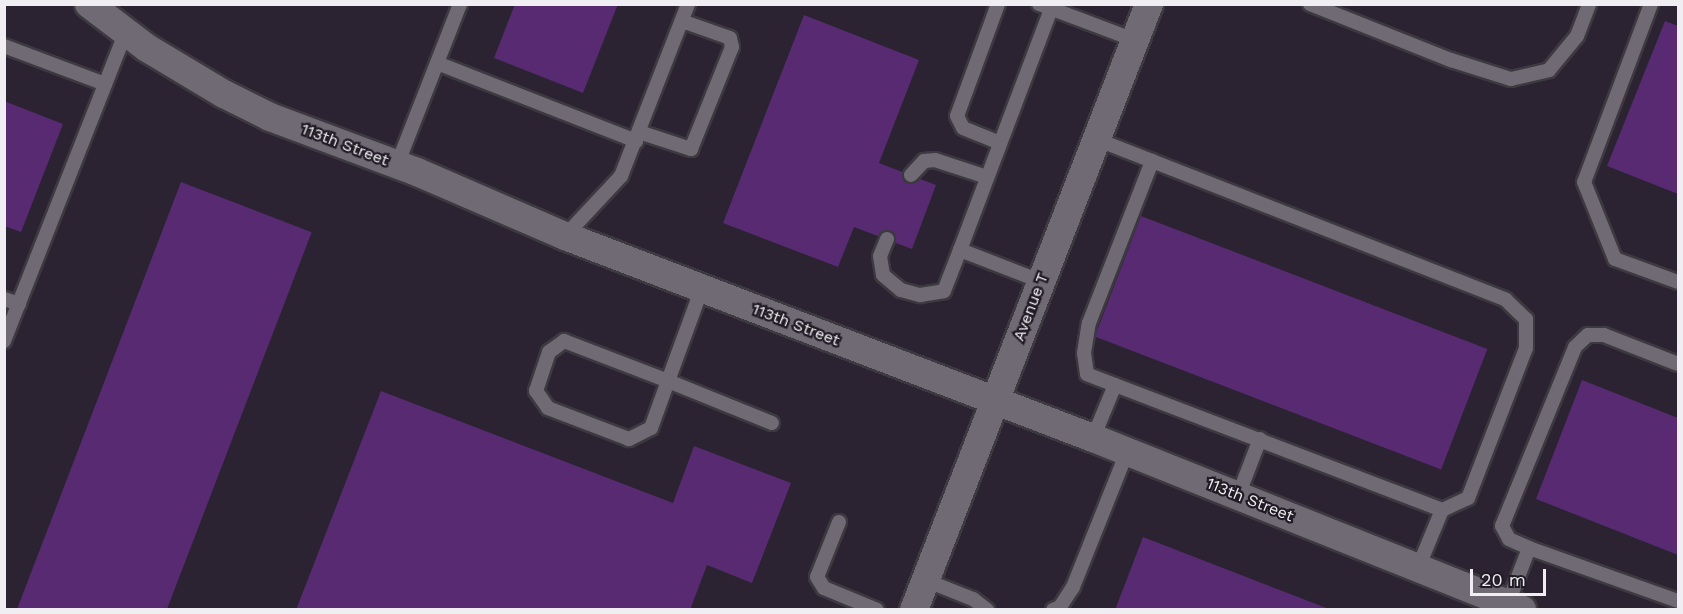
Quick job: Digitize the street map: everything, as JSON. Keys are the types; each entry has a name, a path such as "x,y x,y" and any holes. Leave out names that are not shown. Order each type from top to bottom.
{"street":[{"name":"113th Street","path":"89,4 126,32 224,94 270,117 397,165 565,236 1093,438 1512,608"},
{"name":"Avenue T","path":"914,609 1149,4"}],"lane":[{"path":"397,165 459,4"},
{"path":"565,236 621,176 688,4"},
{"path":"998,4 957,116 963,128 1000,143"},
{"path":"1310,4 1451,60 1511,79 1549,70 1576,36 1589,4"},
{"path":"1651,4 1584,182 1615,259 1678,282"},
{"path":"887,239 880,264 883,276 890,283 902,290 920,295 944,291 1000,143 1045,7 1135,40"},
{"path":"437,63 638,136 691,149 732,47 730,38 682,21"},
{"path":"4,341 126,32"},
{"path":"4,46 105,84"},
{"path":"1096,139 1506,300 1526,319 1526,348 1468,498 1442,510 1418,568"},
{"path":"911,175 924,161 934,160 987,177"},
{"path":"1152,161 1089,322 1084,353 1087,374 1442,510"},
{"path":"960,250 1041,281"},
{"path":"702,288 668,381 651,428 629,439 548,408 536,391 549,352 564,341 668,381 772,423"},
{"path":"4,298 19,304"},
{"path":"1678,364 1604,335 1588,336 1575,347 1502,525 1509,539 1529,548 1678,601"},
{"path":"1093,438 1115,385"},
{"path":"1238,496 1260,439"},
{"path":"1053,609 1060,607 1073,587 1127,452"},
{"path":"839,522 817,577 824,588 877,609"},
{"path":"1512,608 1529,548"},
{"path":"926,580 974,599 987,609"}],"shaded area":[{"path":"5,5 1678,5 1678,609 5,609"}],"building":[{"path":"515,4 618,4 583,93 494,58"},
{"path":"804,15 919,60 879,163 936,185 912,249 854,227 838,267 723,223"},
{"path":"1665,21 1678,26 1678,194 1607,166"},
{"path":"4,101 63,124 21,232 4,226"},
{"path":"181,182 312,232 167,610 17,610"},
{"path":"1141,216 1487,349 1441,469 1095,336"},
{"path":"1582,380 1678,418 1678,555 1536,499"},
{"path":"381,391 673,503 694,446 791,483 752,583 707,565 690,610 296,610"},
{"path":"1143,537 1329,609 1329,610 1115,610"}]}
